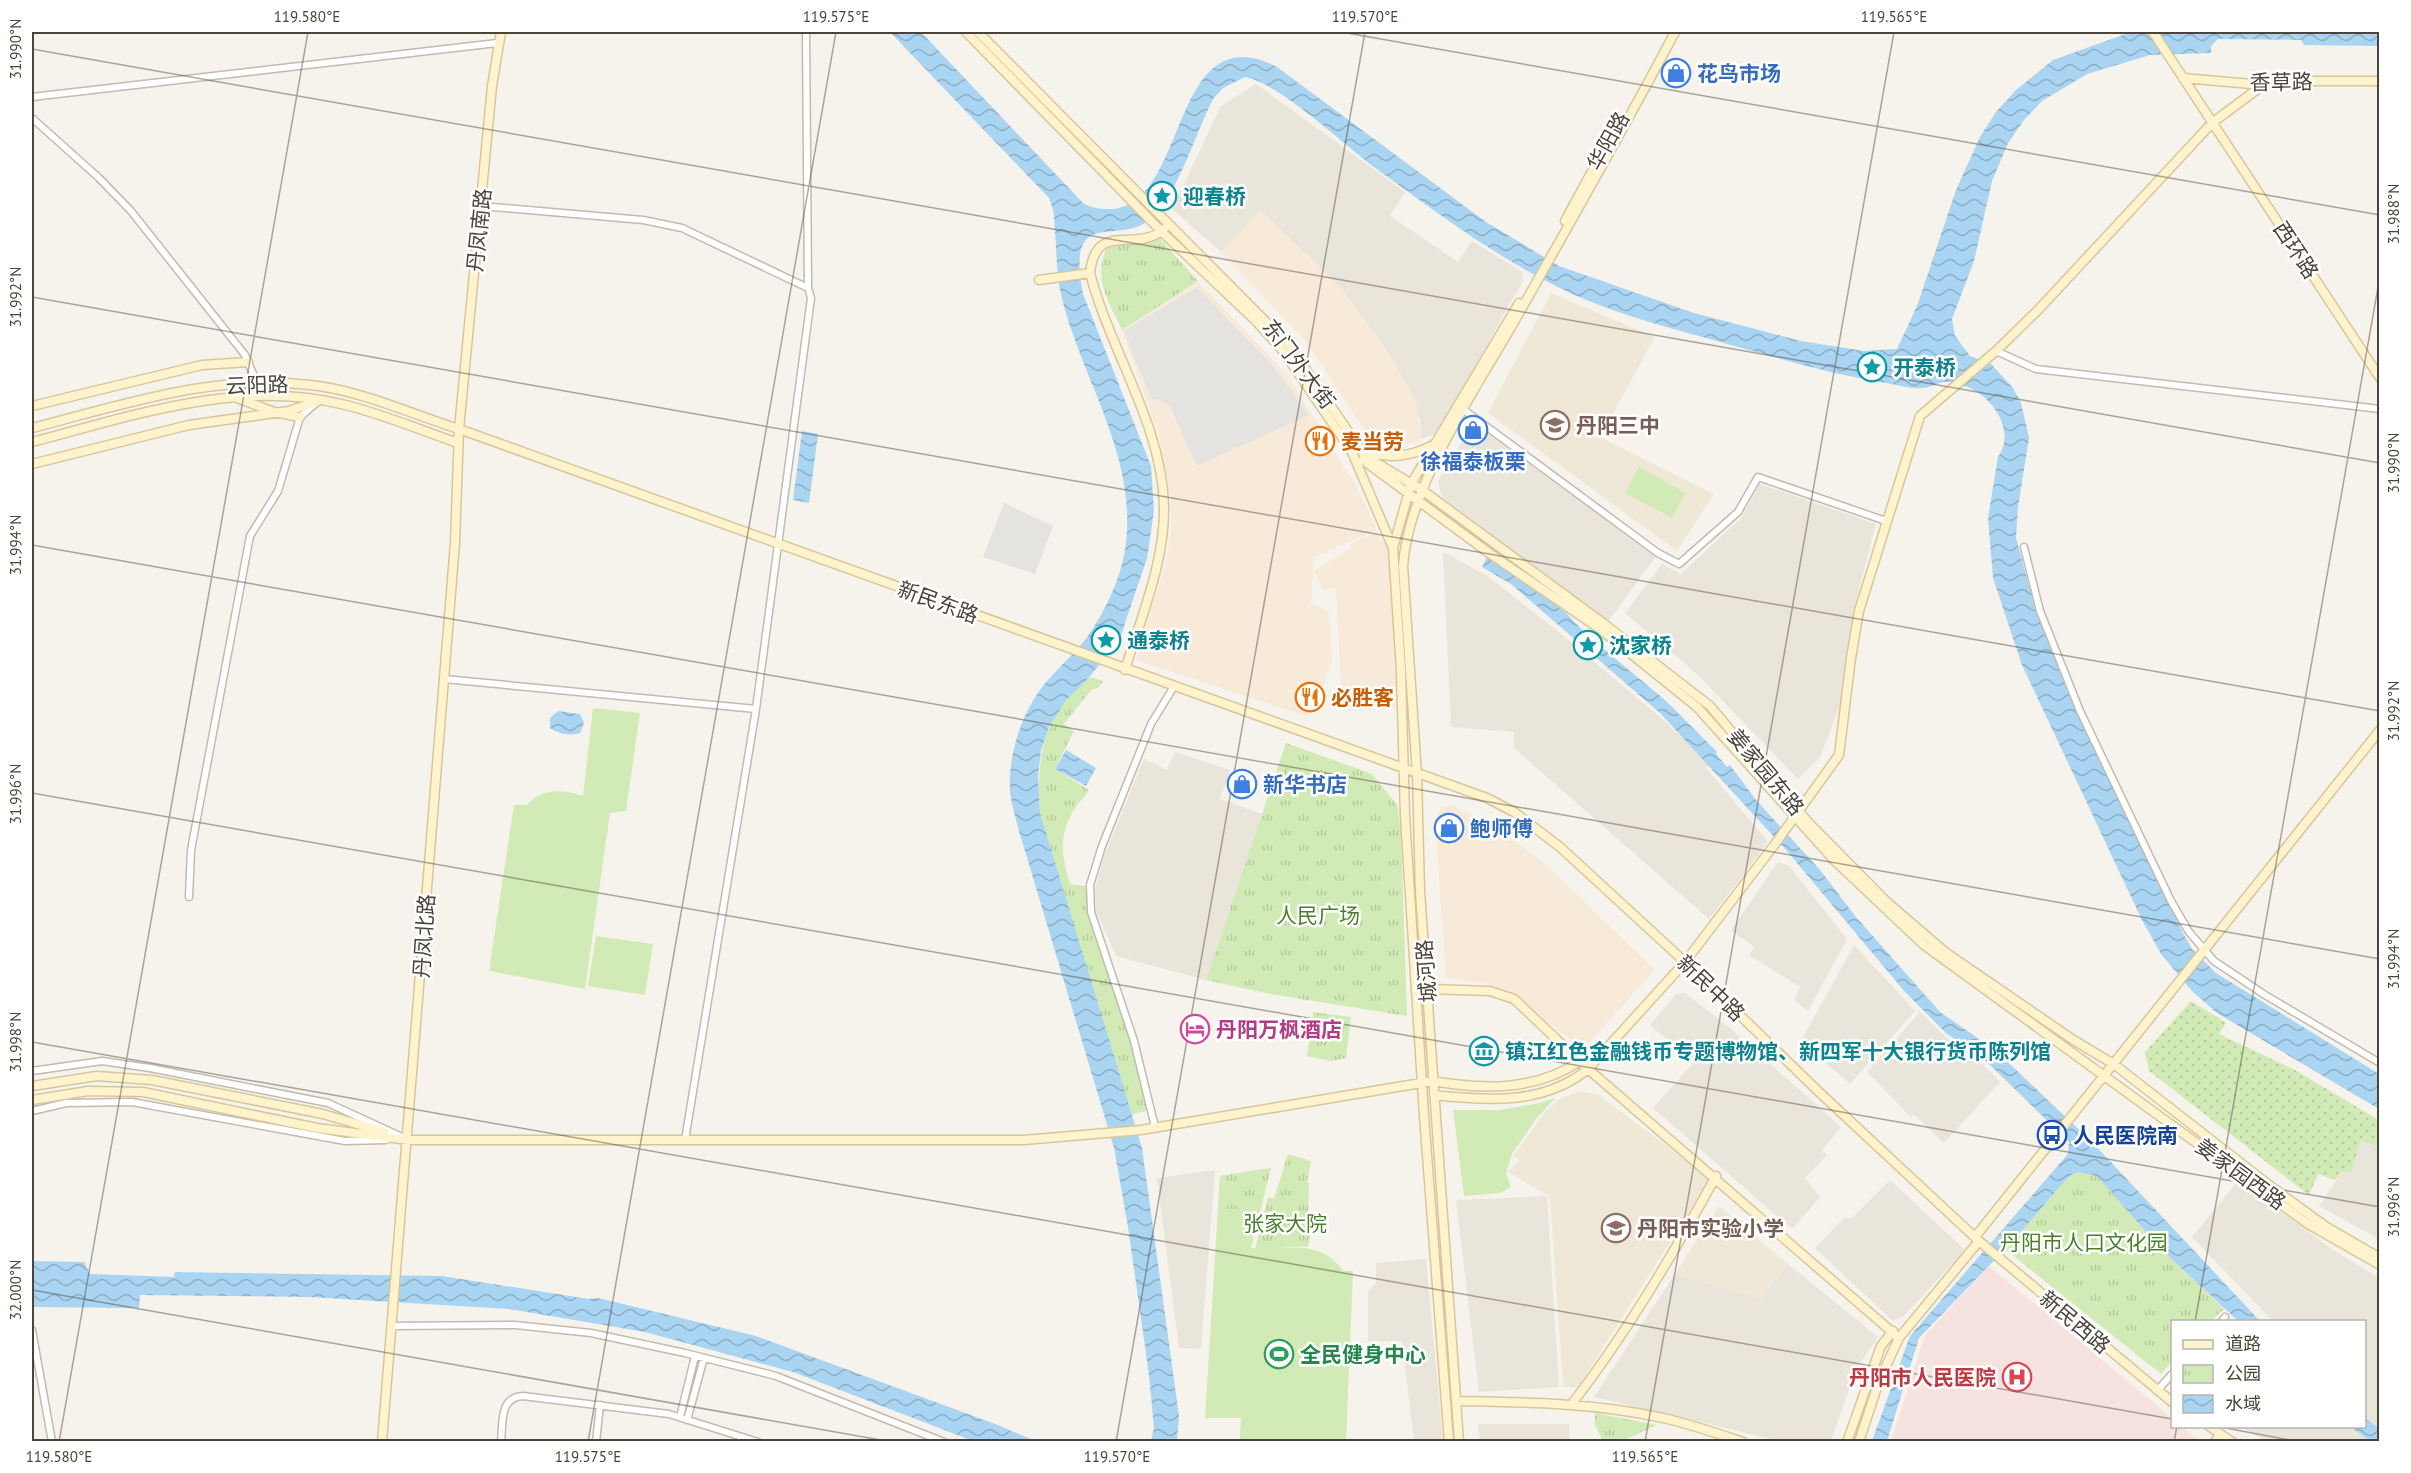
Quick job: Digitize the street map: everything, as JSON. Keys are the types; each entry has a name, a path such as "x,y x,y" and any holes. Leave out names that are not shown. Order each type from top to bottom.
{"street":[{"name":"丹凤南路","path":"459,429 497,43 501,32"},
{"path":"685,1140 756,708 811,298 808,288 806,32"},
{"name":"东门外大街","path":"966,32 1154,225 1256,321 1283,351 1353,452 1360,470"},
{"name":"东门外大街","path":"978,32 1289,345 1362,452 1411,484"},
{"name":"华阳路","path":"1551,251 1668,32"},
{"path":"1417,501 1461,408 1532,287 1675,32"},
{"name":"西环路","path":"2153,32 2379,378"},
{"path":"32,97 497,43"},
{"name":"香草路","path":"2183,78 2263,85 2275,81 2379,81"},
{"path":"1434,1095 1495,1100 1537,1094 1574,1080 1588,1069 1685,962 1789,827 1839,755 1859,611 1920,416 1996,351 2039,309 2212,123 2263,85"},
{"path":"32,118 99,178 131,212 248,362 256,381"},
{"path":"481,206 643,220 682,228 808,288"},
{"path":"1125,670 1156,570 1164,507 1160,470 1147,424 1089,273 1096,249 1102,243 1151,237 1162,232 1169,225"},
{"path":"1040,280 1089,273"},
{"path":"1996,351 2036,369 2379,409"},
{"path":"32,406 202,365 248,362"},
{"name":"云阳路","path":"32,428 184,390 256,381 312,385 360,397 459,429"},
{"path":"234,397 274,412 300,417"},
{"name":"云阳路","path":"32,442 203,400 234,397 293,397 341,404 458,443"},
{"path":"32,464 189,425 288,411 319,400"},
{"path":"189,897 190,850 250,536 278,491 300,417 319,400"},
{"path":"1406,494 1435,444 1461,408"},
{"path":"1461,408 1658,554 1679,564 1738,512 1758,477 1886,521"},
{"name":"丹凤北路","path":"382,1442 398,1268 455,543 459,429"},
{"name":"新民东路","path":"459,429 1417,774"},
{"path":"1362,452 1396,457 1416,455 1435,444"},
{"name":"东门外大街","path":"1353,452 1406,494"},
{"name":"城河路","path":"1360,470 1393,548"},
{"name":"姜家园东路","path":"1411,484 1604,623 1710,706 1834,860 1924,945 2107,1075"},
{"name":"姜家园东路","path":"1406,494 1600,630 1696,707 1797,814 1887,902 1945,951 2072,1039 2115,1065"},
{"name":"城河路","path":"1406,494 1393,548 1422,1083 1449,1442"},
{"name":"城河路","path":"1417,501 1405,537 1403,566 1417,774 1420,891 1459,1442"},
{"path":"2024,547 2040,611 2080,711 2170,901 2202,953 2265,995 2379,1063"},
{"path":"444,679 756,708"},
{"path":"1155,1127 1134,1041 1091,912 1089,895 1102,846 1151,724 1173,688"},
{"path":"1847,1442 1881,1347 1896,1335 1979,1240 2054,1140 2379,730"},
{"name":"新民中路","path":"1417,774 1487,798 1514,812 1560,847 1979,1240"},
{"path":"1428,989 1490,991 1514,999 1588,1069 1716,1176 1896,1335"},
{"path":"32,1071 102,1061 150,1068 328,1103 408,1140"},
{"path":"32,1111 66,1103 132,1102 345,1141 1024,1140 1141,1130 1433,1081 1478,1088 1505,1087 1568,1069 1580,1061"},
{"name":"姜家园西路","path":"2115,1065 2297,1206 2325,1226 2379,1258"},
{"name":"姜家园西路","path":"2107,1075 2308,1224 2379,1265"},
{"path":"32,1086 97,1076 152,1080 323,1114 408,1140"},
{"path":"32,1100 88,1091 143,1092 317,1128 408,1140"},
{"path":"1571,1405 1597,1372 1645,1297 1692,1222 1716,1176"},
{"name":"新民西路","path":"1979,1240 2171,1401"},
{"path":"392,1326 514,1325 591,1333 704,1358 776,1377 944,1442"},
{"path":"32,1330 52,1442"},
{"path":"1859,1442 1896,1335"},
{"path":"684,1419 695,1356"},
{"path":"684,1419 704,1358"},
{"path":"2156,1391 2171,1375"},
{"path":"501,1442 506,1403 516,1396 600,1405 684,1419 758,1442"},
{"path":"1456,1401 1571,1405 1663,1418 1743,1442"},
{"path":"596,1442 600,1405"},
{"path":"2217,1438 2232,1442"}],"shaded area":[{"path":"1256,84 1405,192 1390,216 1458,262 1472,241 1521,271 1523,281 1437,433 1421,439 1420,419 1261,210 1221,252 1172,209 1221,106"},
{"path":"1260,210 1340,286 1384,346 1416,400 1421,442 1375,446 1305,340 1221,252"},
{"path":"1198,281 1288,376 1357,488 1377,530 1314,557 1311,602 1329,613 1332,662 1316,704 1306,716 1136,660 1165,565 1171,533 1171,500 1160,438 1122,330"},
{"path":"1197,287 1274,367 1309,415 1197,466 1169,405 1157,399 1152,400 1124,331"},
{"name":"丹阳三中","path":"1551,293 1655,337 1600,437 1714,494 1677,551 1488,413"},
{"path":"1474,421 1656,556 1607,621 1442,497 1438,481"},
{"path":"1760,484 1876,524 1855,604 1840,705 1820,757 1798,779 1697,674 1625,613 1662,564 1681,574 1741,518"},
{"path":"1004,503 1053,526 1035,574 983,557"},
{"path":"1377,532 1381,541 1384,540 1390,554 1398,709 1342,711 1336,587 1323,590 1314,570 1352,548 1351,544"},
{"path":"1443,552 1486,575 1660,717 1710,764 1706,768 1768,842 1709,919 1514,748 1514,732 1451,727"},
{"path":"1175,752 1230,770 1220,799 1262,814 1206,980 1116,956 1096,910 1095,890 1103,859 1144,759 1167,770"},
{"path":"1452,805 1502,832 1542,861 1655,970 1586,1046 1580,1046 1503,989 1484,983 1446,978 1435,818 1441,808"},
{"path":"1778,862 1789,866 1847,939 1808,1011 1794,1000 1800,987 1749,955 1754,947 1731,930"},
{"path":"1854,945 1915,1011 1850,1084 1801,1041"},
{"path":"1685,993 1730,1028 1841,1127 1822,1150 1827,1155 1805,1178 1820,1197 1794,1227 1791,1228 1653,1108 1694,1062 1650,1025 1676,994"},
{"path":"1920,1012 1971,1061 1976,1058 2000,1082 1944,1143 1914,1115 1911,1117 1867,1072"},
{"name":"丹阳市实验小学","path":"1581,1091 1599,1095 1710,1179 1578,1387 1563,1387 1550,1197 1508,1172 1519,1160 1514,1155 1546,1111 1561,1098"},
{"path":"2379,1138 2379,1239 2319,1206 2342,1172 2351,1171 2361,1140 2377,1145"},
{"path":"1215,1170 1201,1349 1179,1348 1157,1178"},
{"path":"1890,1180 1965,1250 1905,1315 1893,1321 1815,1248 1845,1217 1851,1219"},
{"path":"2238,1181 2332,1249 2379,1278 2379,1441 2265,1441 2244,1428 2366,1428 2366,1320 2272,1320 2192,1237"},
{"path":"1547,1196 1559,1387 1479,1392 1456,1200"},
{"path":"1719,1206 1788,1264 1761,1298 1675,1274"},
{"path":"1426,1259 1443,1441 1414,1441 1402,1341 1368,1341 1368,1292 1376,1283 1376,1263"},
{"path":"1788,1264 1878,1337 1856,1369 1831,1441 1780,1441 1594,1397 1675,1274 1761,1298"},
{"name":"丹阳市人民医院","path":"1989,1266 2171,1417 2171,1428 2183,1428 2200,1441 1891,1441 1925,1335"},
{"path":"1478,1424 1569,1424 1570,1441 1480,1441"}],"green space":[{"path":"1160,239 1198,281 1122,330 1102,279 1101,269 1107,248"},
{"path":"1639,467 1686,493 1672,518 1625,493"},
{"path":"1090,677 1103,681 1098,688 1091,690 1064,724 1074,731 1055,769 1089,790 1066,827 1063,854 1070,884 1085,886 1089,913 1132,1041 1149,1110 1131,1115 1040,813 1040,768 1050,726 1066,700"},
{"path":"593,708 640,713 626,811 610,813 585,989 489,971 514,805 527,805 540,795 553,792 561,791 583,796"},
{"name":"人民广场","path":"1286,743 1372,774 1397,805 1401,831 1407,1016 1270,994 1206,980"},
{"path":"596,936 653,944 645,995 588,986"},
{"path":"2191,1001 2226,1023 2219,1034 2293,1069 2379,1120 2377,1146 2361,1140 2351,1172 2342,1172 2335,1180 2318,1174 2309,1195 2149,1071 2145,1052"},
{"path":"1313,1012 1351,1017 1346,1058 1331,1061 1307,1056"},
{"path":"1555,1098 1536,1119 1512,1154 1506,1173 1511,1187 1500,1193 1464,1196 1453,1110 1499,1110"},
{"name":"张家大院","path":"1288,1154 1311,1161 1307,1182 1309,1183 1308,1217 1314,1219 1308,1247 1255,1249 1268,1197 1274,1199"},
{"name":"全民健身中心","path":"1271,1168 1251,1248 1313,1250 1334,1260 1343,1271 1353,1271 1346,1441 1240,1439 1241,1418 1205,1418 1220,1176"},
{"path":"1271,1168 1253,1231 1239,1227 1243,1172"},
{"name":"丹阳市人口文化园","path":"2078,1172 2097,1175 2162,1250 2224,1309 2212,1320 2171,1320 2171,1362 2161,1374 2005,1249 2071,1175"},
{"path":"1239,1173 1237,1209 1218,1208 1220,1176"},
{"path":"1595,1413 1657,1425 1622,1441 1603,1441 1595,1425"}],"water":[{"path":"890,32 921,32 1083,203 1090,206 1113,209 1137,199 1156,177 1198,86 1217,65 1242,57 1277,67 1486,222 1559,266 1694,313 1801,341 1864,351 1897,349 1917,306 1956,190 1980,137 1996,112 2016,90 2053,60 2131,32 2379,32 2379,46 2304,45 2301,40 2218,39 2211,46 2211,53 2150,55 2087,74 2042,101 2024,120 2008,143 1992,181 1974,261 1952,319 1955,336 1970,356 1991,364 2013,388 2021,403 2029,438 2018,507 2016,538 2036,612 2072,702 2184,935 2192,949 2216,973 2379,1074 2379,1109 2217,1013 2192,991 2161,954 2142,920 2022,665 1993,578 1988,518 1998,457 2005,437 2000,417 1987,400 1970,388 1950,382 1925,388 1913,388 1810,367 1649,322 1581,298 1526,270 1482,243 1378,170 1294,103 1276,91 1245,77 1223,88 1213,99 1178,178 1162,207 1153,217 1140,226 1099,233 1089,238 1082,248 1079,266 1083,294 1151,466 1154,511 1147,558 1119,641 1085,682 1066,700 1049,727 1041,751 1038,776 1040,813 1142,1148 1179,1416 1177,1441 1151,1441 1154,1428 1149,1375 1114,1148 1019,831 1010,791 1014,748 1030,705 1047,681 1092,630 1104,610 1118,577 1126,542 1127,510 1123,479 1106,419 1071,329 1062,299 1053,209 1049,198"},
{"path":"802,431 818,434 809,503 793,500"},
{"path":"1487,557 1512,572 1566,613 1587,635 1665,700 1717,752 1716,754 1727,767 1730,765 1756,800 1820,870 1856,917 1940,1012 1995,1050 2092,1142 2259,1320 2237,1320 2162,1250 2097,1176 2078,1172 2063,1183 2013,1241 1919,1338 1887,1441 1872,1441 1910,1336 2068,1154 2069,1142 1986,1061 1947,1034 1905,992 1787,851 1660,713 1511,584 1482,567"},
{"path":"558,711 580,714 584,723 580,733 565,734 550,728 550,718"},
{"path":"1066,750 1096,768 1086,786 1055,769"},
{"path":"32,1261 84,1262 90,1274 174,1277 175,1272 442,1276 589,1299 598,1298 756,1336 998,1425 1035,1441 973,1441 793,1372 645,1332 509,1309 309,1297 140,1295 139,1308 32,1307"},
{"path":"2366,1419 2379,1428 2379,1441 2370,1441 2352,1428 2366,1428"}],"place":[{"name":"花鸟市场","path":"1676,73"},
{"name":"迎春桥","path":"1162,196"},
{"name":"开泰桥","path":"1872,367"},
{"name":"丹阳三中","path":"1555,425"},
{"name":"徐福泰板栗","path":"1473,430"},
{"name":"麦当劳","path":"1320,441"},
{"name":"通泰桥","path":"1106,640"},
{"name":"沈家桥","path":"1588,645"},
{"name":"必胜客","path":"1310,697"},
{"name":"新华书店","path":"1242,784"},
{"name":"鲍师傅","path":"1449,828"},
{"name":"丹阳万枫酒店","path":"1195,1029"},
{"name":"镇江红色金融钱币专题博物馆、新四军十大银行货币陈列馆","path":"1484,1051"},
{"name":"人民医院南","path":"2052,1135"},
{"name":"丹阳市实验小学","path":"1616,1228"},
{"name":"全民健身中心","path":"1279,1354"},
{"name":"丹阳市人民医院","path":"2017,1377"}]}
